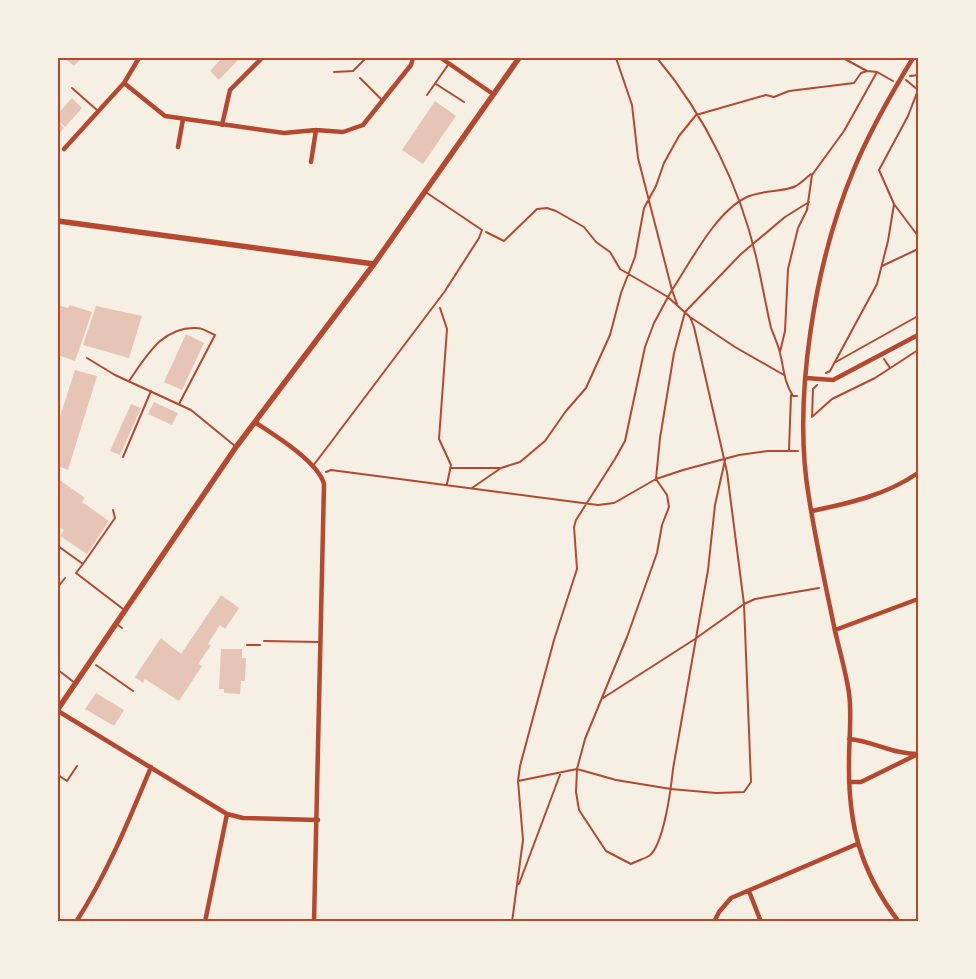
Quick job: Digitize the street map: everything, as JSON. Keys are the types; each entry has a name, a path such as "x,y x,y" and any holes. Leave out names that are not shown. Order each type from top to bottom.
{"street":[{"path":"64,149 124,83 139,58"},
{"path":"222,125 230,90 262,58"},
{"path":"124,83 165,116 284,133 316,130 343,132 363,125 411,65 413,58"},
{"path":"441,58 493,94"},
{"path":"318,820 243,818 227,814 58,710 236,447 256,423 374,264 519,58"},
{"path":"899,922 868,871 858,844 850,813 850,694 835,630 809,499 805,451 806,378 814,314 830,240 854,170 898,83 913,58"},
{"path":"178,147 182,119"},
{"path":"311,162 316,130"},
{"path":"58,221 374,264"},
{"path":"806,378 817,382 833,380 918,335"},
{"path":"256,423 313,466 322,475 324,484 318,820 314,922"},
{"path":"812,511 863,500 905,482 918,474"},
{"path":"835,630 918,599"},
{"path":"849,739 862,740 899,754 918,754"},
{"path":"849,782 861,782 918,754"},
{"path":"76,922 90,900 151,767"},
{"path":"205,922 227,814"},
{"path":"714,922 719,912 732,898 858,844"},
{"path":"749,891 761,922"}],"lane":[{"path":"334,72 353,70 366,58"},
{"path":"427,96 450,63"},
{"path":"360,78 383,101"},
{"path":"436,84 464,102"},
{"path":"72,88 98,111"},
{"path":"313,466 437,301 482,230 425,192"},
{"path":"129,381 157,342 171,332 197,328 215,335 179,404"},
{"path":"87,358 129,381 191,410 236,447"},
{"path":"123,457 151,391"},
{"path":"113,510 115,518 76,573 125,610"},
{"path":"58,546 83,564"},
{"path":"58,587 65,578"},
{"path":"116,624 122,628"},
{"path":"264,641 321,642"},
{"path":"58,670 75,683"},
{"path":"58,775 67,781 77,766"}],"path":[{"path":"616,58 632,105 638,158 677,304"},
{"path":"657,58 696,114 714,144 739,202 753,244 772,329 780,352 784,382 793,396 798,396 798,403"},
{"path":"843,58 867,71 877,72 898,83"},
{"path":"472,488 501,468 520,462 545,441 566,411 586,388 610,335 621,294 635,257 644,208 649,202 664,163 679,136 696,114 766,95 774,97 789,91 854,83 861,73 867,71"},
{"path":"512,922 523,840 518,781 520,766 554,640 577,569 574,527 576,520 588,504 625,441 645,347 654,323 707,234 744,198 763,191 795,187 812,173 844,131 877,72"},
{"path":"902,76 918,90 908,116 879,170 894,204 918,236"},
{"path":"780,352 785,331 788,269 798,228 809,202 812,173"},
{"path":"725,460 715,505 708,570 672,769 671,789 658,843 650,855 631,864 606,851 579,810 576,792 577,769 585,739 603,698 657,553 662,525 669,507 667,495 656,479 660,438 674,353 685,312 753,244 785,217 809,202"},
{"path":"894,204 877,284 830,370 817,382 813,389 812,417 832,399 861,385 918,350"},
{"path":"482,230 504,241 537,209 547,208 584,227 596,242 610,252 620,269 668,297 690,317 735,348 784,374"},
{"path":"881,267 918,249"},
{"path":"437,301 447,329 439,438 449,459 450,468 447,484"},
{"path":"834,363 918,316"},
{"path":"518,781 577,769 616,780 671,789 716,793 744,792 751,782 744,604 725,460 690,317"},
{"path":"884,359 890,368"},
{"path":"789,451 791,393"},
{"path":"322,475 331,470 588,504 614,503 656,479 683,470 758,452 805,451"},
{"path":"450,468 501,468"},
{"path":"603,698 695,639 744,604 755,600 826,587"},
{"path":"90,661 133,691"},
{"path":"518,887 561,772"}],"building":[{"path":"64,58 82,58 74,66"},
{"path":"222,58 240,58 219,80 210,71"},
{"path":"72,98 82,108 65,127 58,120 58,114"},
{"path":"435,101 456,116 423,164 402,150"},
{"path":"58,122 64,128 58,135"},
{"path":"58,305 68,308 70,305 92,312 75,361 58,355"},
{"path":"96,306 142,316 129,358 83,345"},
{"path":"186,334 204,343 182,390 164,382"},
{"path":"75,370 97,376 68,470 58,466 58,423"},
{"path":"154,402 178,413 172,425 148,414"},
{"path":"131,404 141,408 120,455 110,451"},
{"path":"58,479 85,498 82,502 109,521 87,554 60,536 64,530 58,527"},
{"path":"221,595 239,608 225,629 220,625 208,644 211,645 198,664 202,666 179,701 145,679 143,683 135,677 161,638 181,654"},
{"path":"221,649 242,649 242,658 246,658 245,681 241,681 240,694 224,693 224,689 219,689"},
{"path":"96,693 124,710 114,726 85,709"}]}
